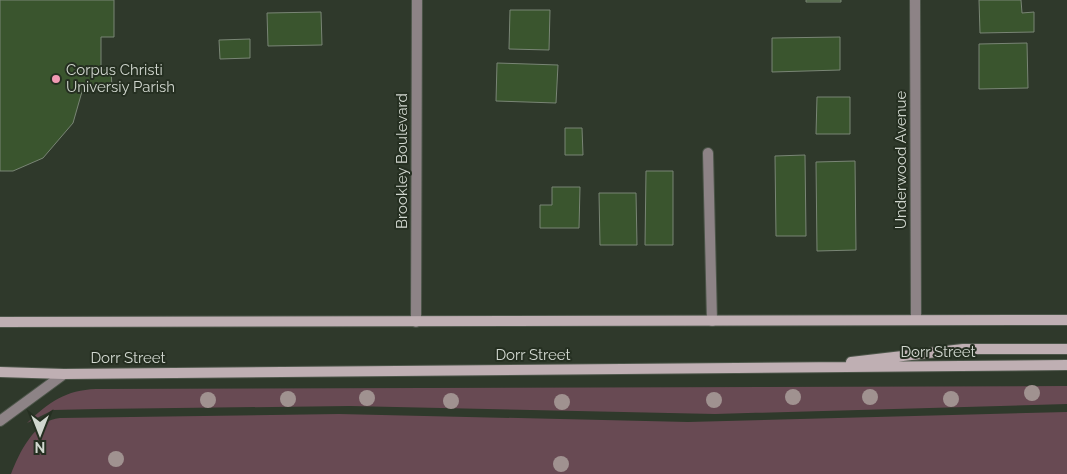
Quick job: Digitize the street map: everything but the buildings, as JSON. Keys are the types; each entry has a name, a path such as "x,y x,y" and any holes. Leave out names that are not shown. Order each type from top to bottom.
{"main road":[{"path":"0,322 1067,320"},
{"path":"798,368 962,349 1067,350"},
{"name":"Dorr Street","path":"0,372 64,374 1067,366"}],"street":[{"name":"Brookley Boulevard","path":"416,322 417,0"},
{"name":"Underwood Avenue","path":"915,0 916,320"},
{"path":"708,153 712,320"},
{"path":"0,421 64,374"}],"shaded area":[{"path":"1067,386 1067,404 715,414 350,406 97,409 53,410 27,423 59,398 76,392 96,389"},
{"path":"1067,412 1067,474 11,474 23,448 36,431 51,420 60,418 339,414 688,422"}],"place":[{"name":"Corpus Christi Universiy Parish","path":"56,79"}]}
